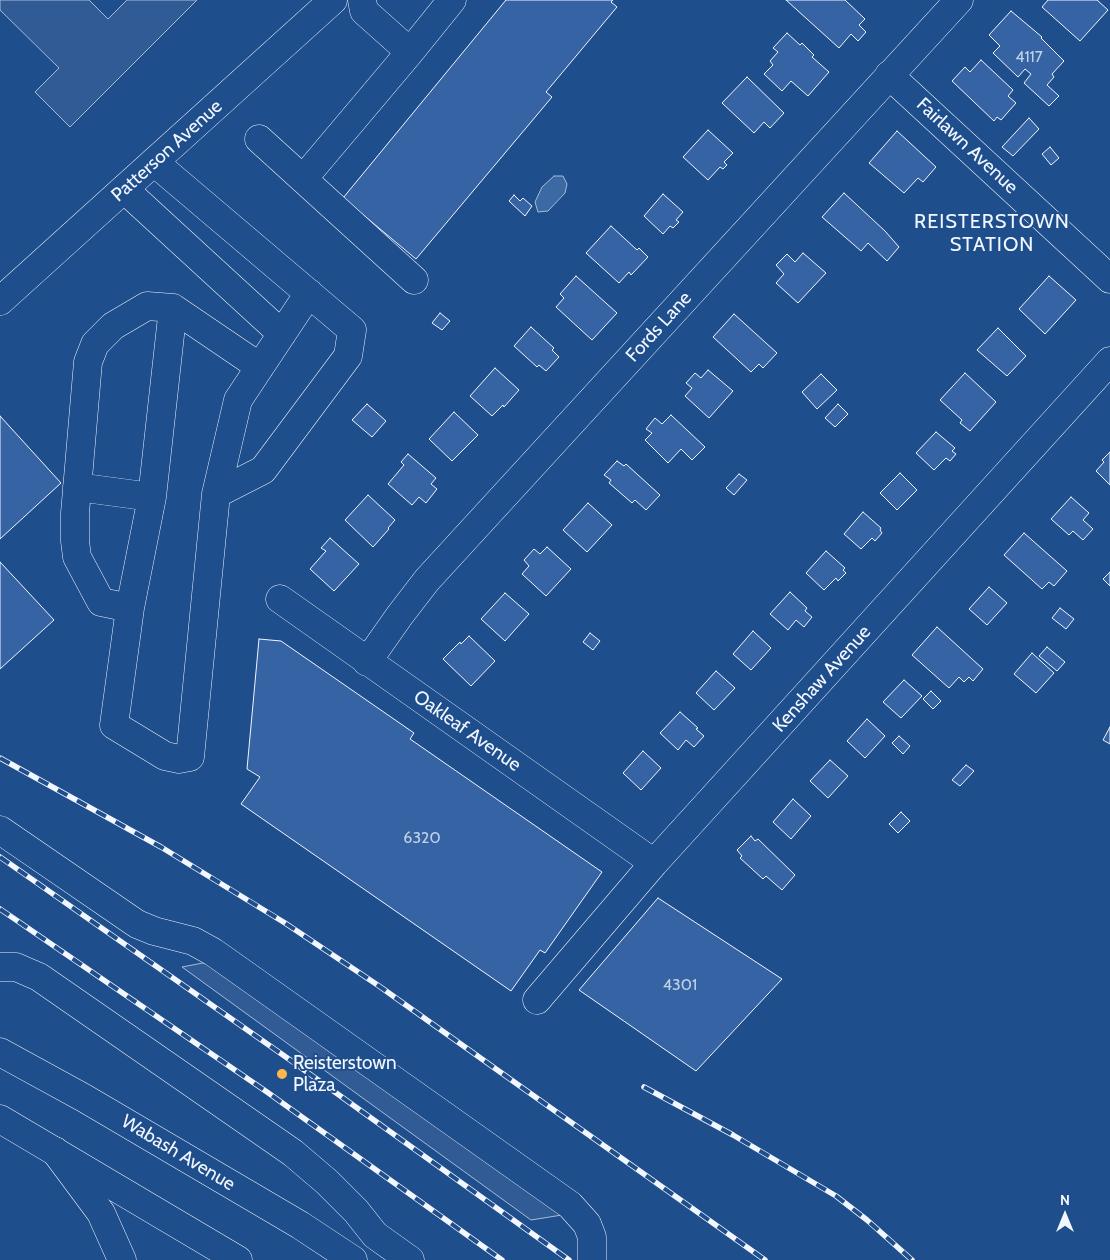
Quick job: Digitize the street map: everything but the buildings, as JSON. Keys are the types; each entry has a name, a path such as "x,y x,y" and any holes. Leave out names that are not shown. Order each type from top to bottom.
{"street":[{"name":"Patterson Avenue","path":"0,302 333,0"},
{"path":"362,0 364,11 410,52"},
{"path":"303,179 452,0"},
{"name":"Fords Lane","path":"368,662 427,580 959,0"},
{"name":"Fairlawn Avenue","path":"889,75 1110,279"},
{"path":"258,139 414,280"},
{"path":"154,162 352,330 348,356 263,470 216,494"},
{"path":"124,189 282,334"},
{"path":"173,308 152,497 130,608 114,724 165,756 179,759 190,757 216,494 238,400 309,293"},
{"path":"130,608 101,602 77,557 75,512 77,487 88,362 95,344 113,326 146,306 173,308 260,367"},
{"name":"Kenshaw Avenue","path":"537,1000 654,863 1110,361"},
{"path":"77,487 152,497"},
{"name":"Oakleaf Avenue","path":"280,599 654,863"},
{"path":"0,830 137,924 154,931 193,941 213,952 570,1205 587,1224 592,1238 592,1260"},
{"path":"0,967 16,967 39,977 293,1152 327,1182 375,1235 410,1260"},
{"name":"Wabash Avenue","path":"0,1052 109,1112 300,1225 353,1260"},
{"path":"0,1119 238,1260"},
{"path":"54,1150 101,1213 122,1260"}],"shaded area":[{"path":"0,0 89,0 108,19 127,0 197,0 70,127 35,92 59,68 0,10"},
{"path":"554,176 563,176 567,184 565,193 548,211 538,212 535,202 542,187"},
{"path":"239,956 562,1215 531,1220 182,967"}],"railway":[{"path":"0,758 161,847 285,923 379,986 765,1260"},
{"path":"0,857 293,1062 569,1260"},
{"path":"0,909 267,1092 502,1260"},
{"path":"644,1087 733,1135 836,1196 867,1220 912,1260"}],"place":[{"name":"Reisterstown Plaza","path":"282,1074"}],"district":[{"name":"REISTERSTOWN STATION","path":"992,234"}]}
